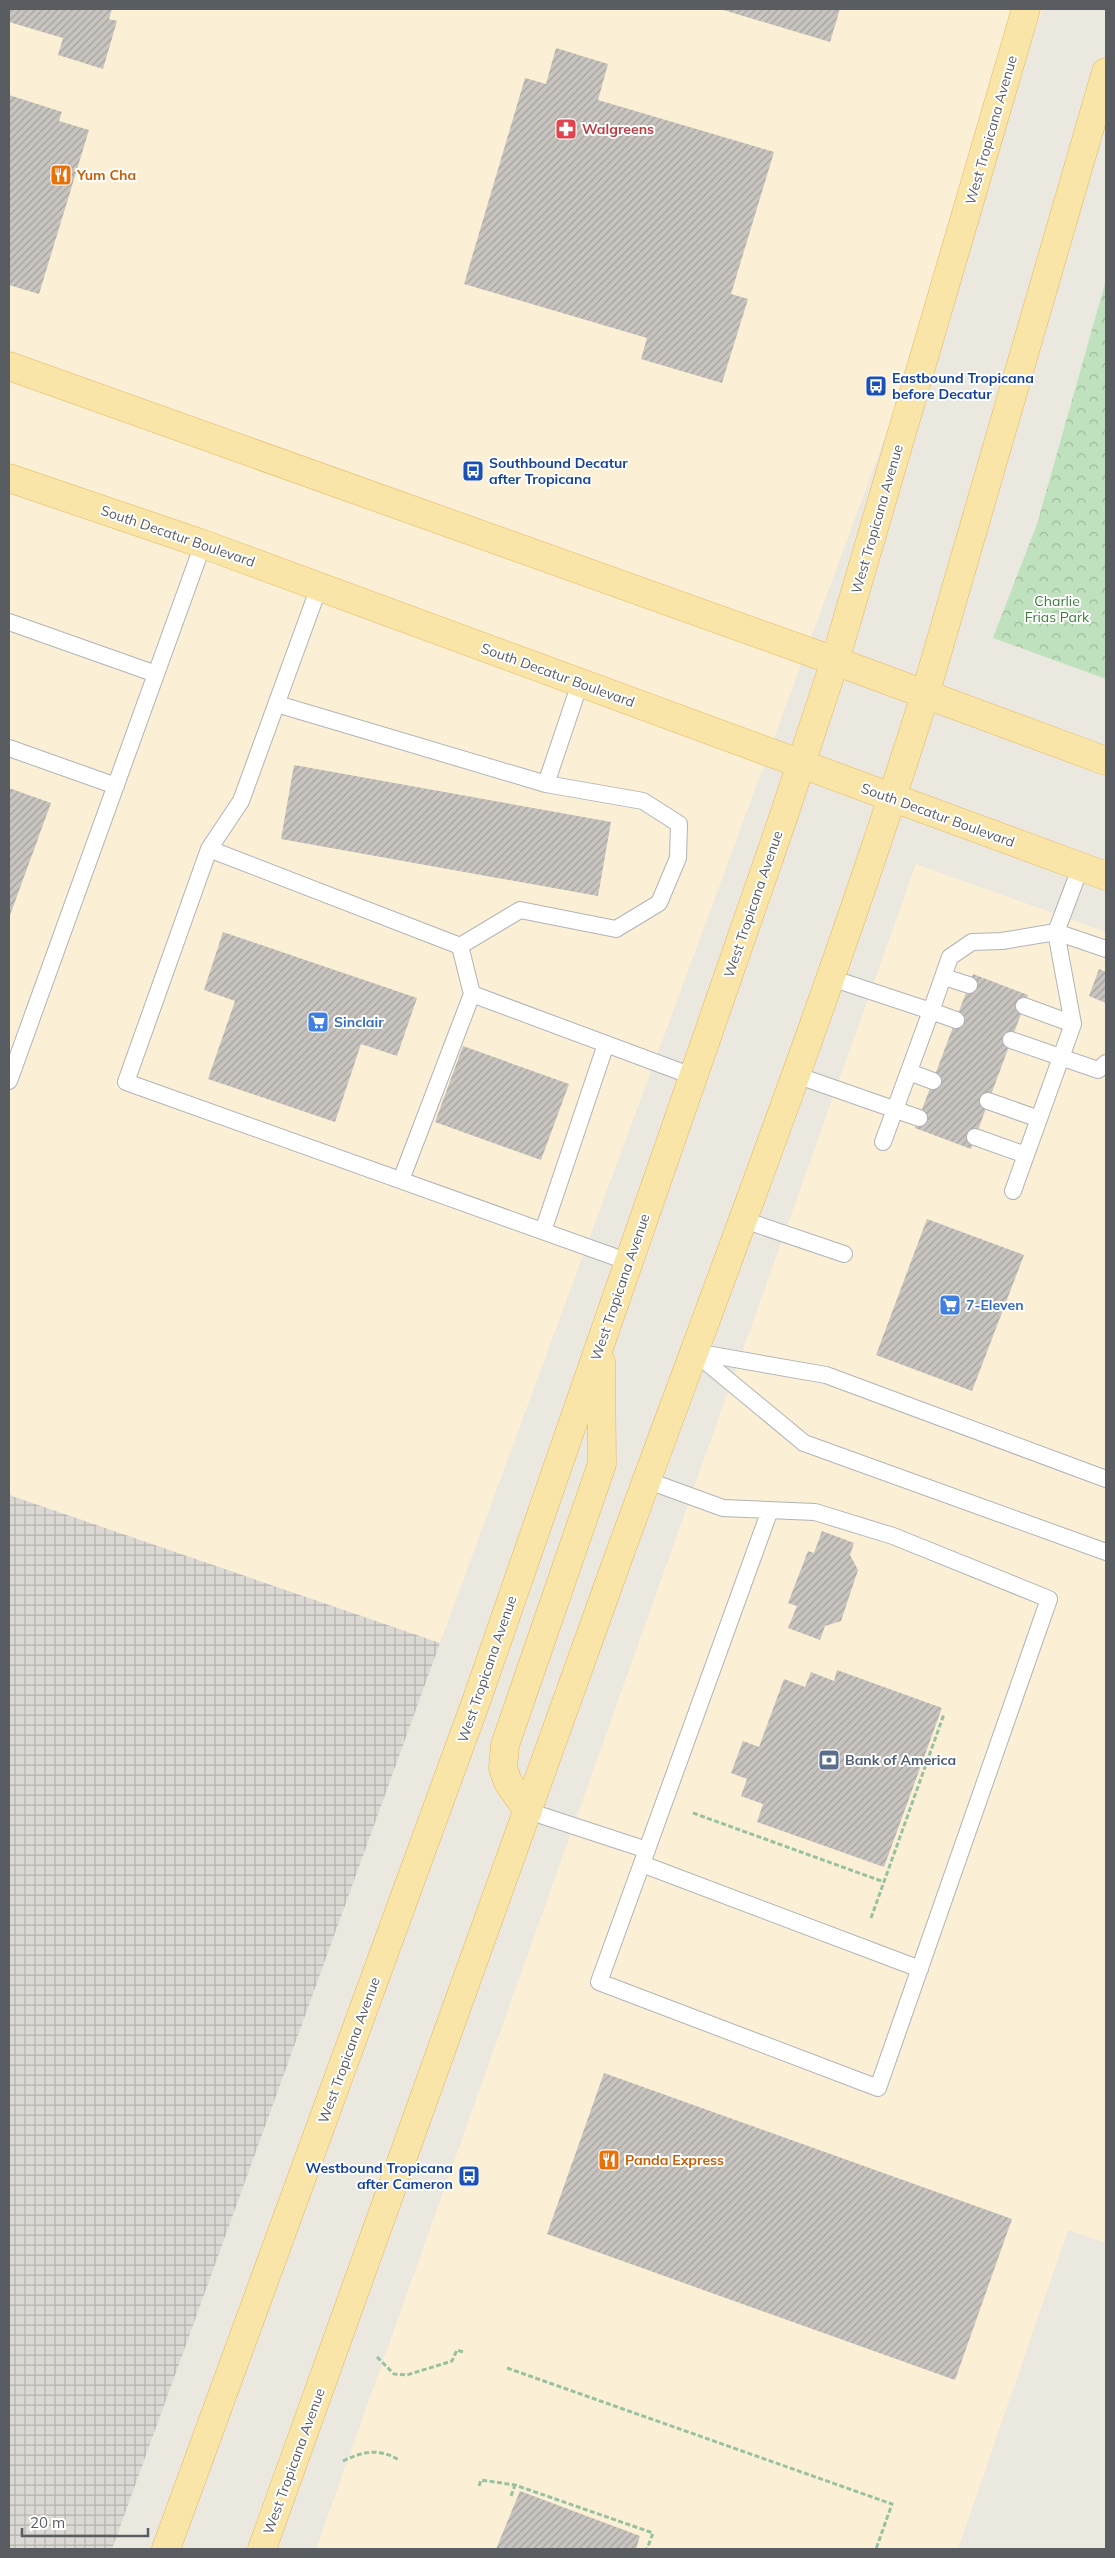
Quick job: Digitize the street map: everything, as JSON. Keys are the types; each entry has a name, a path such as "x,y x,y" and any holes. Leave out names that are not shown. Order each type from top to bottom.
{"main road":[{"name":"West Tropicana Avenue","path":"166,2549 477,1699 800,765 835,661 1026,9"},
{"name":"West Tropicana Avenue","path":"262,2549 646,1480 831,978 925,695 1106,72"},
{"path":"9,366 835,661 1106,761"},
{"path":"9,383 48,380"},
{"name":"South Decatur Boulevard","path":"9,478 203,544 1106,876"},
{"path":"528,1810 508,1782 503,1768 506,1745 602,1464 600,1343"}],"lane":[{"path":"9,1081 203,544"},
{"path":"319,587 242,801 209,849 126,1082 629,1262"},
{"path":"9,622 156,674"},
{"path":"546,784 580,683"},
{"path":"277,704 546,784 643,801 680,824 678,858 659,902 616,929 520,910 460,946"},
{"path":"9,748 116,786"},
{"path":"209,849 460,946"},
{"path":"1013,1191 1074,1024 1056,932 1081,866"},
{"path":"883,1142 950,957 972,942 1002,941 1056,932 1106,949"},
{"path":"401,1180 472,994 460,946"},
{"path":"944,977 969,985"},
{"path":"831,978 956,1020"},
{"path":"472,994 692,1076"},
{"path":"1024,1006 1074,1024"},
{"path":"1011,1040 1098,1070 1106,1063"},
{"path":"543,1231 606,1044"},
{"path":"909,1072 933,1081"},
{"path":"796,1075 919,1118"},
{"path":"988,1101 1039,1119"},
{"path":"975,1137 1026,1155"},
{"path":"741,1219 844,1254"},
{"path":"693,1351 826,1374 1106,1479"},
{"path":"693,1351 804,1443 1106,1552"},
{"path":"646,1480 723,1508 770,1510 815,1512 893,1536 1049,1599 878,2088 599,1982 770,1510"},
{"path":"528,1810 861,1946 920,1968"}],"path":[{"path":"861,1946 944,1714"},
{"path":"664,1802 884,1882"},
{"path":"377,2357 394,2374 408,2375 452,2361 457,2350 463,2352"},
{"path":"506,2368 892,2504 876,2549"},
{"path":"343,2461 356,2454 374,2450 388,2453 399,2460"},
{"path":"479,2486 480,2480 515,2486 653,2533 647,2549"},
{"path":"511,2496 515,2486"}],"shaded area":[{"path":"9,9 1043,9 440,1643 9,1495"},
{"path":"916,864 1106,932 1106,2243 1068,2230 958,2549 316,2549"},
{"path":"9,1495 440,1643 112,2549 9,2549"}],"green space":[{"name":"Charlie Frias Park","path":"1106,280 1106,679 993,638 1037,524"}],"building":[{"path":"9,9 112,9 109,19 117,21 103,69 58,55 63,38 9,22"},
{"path":"720,9 840,9 830,42"},
{"name":"Walgreens","path":"556,48 608,64 598,100 774,152 731,294 748,299 722,383 641,359 647,338 464,284 525,78 546,84"},
{"path":"9,95 62,112 59,121 89,130 39,294 9,285"},
{"path":"294,765 611,822 598,896 281,839"},
{"path":"9,788 51,803 9,918"},
{"name":"Sinclair","path":"223,932 417,998 397,1056 361,1044 335,1122 208,1079 235,1001 204,990"},
{"path":"1099,969 1106,972 1106,1003 1089,996"},
{"path":"973,974 1028,995 971,1149 915,1128"},
{"path":"463,1046 569,1084 541,1160 435,1122"},
{"name":"7-Eleven","path":"927,1219 1024,1255 972,1391 876,1355"},
{"path":"822,1531 854,1543 850,1555 858,1570 841,1621 825,1626 820,1640 788,1628 797,1606 788,1603 808,1551 814,1553"},
{"name":"Bank of America","path":"837,1670 942,1708 884,1867 757,1822 763,1804 741,1796 747,1779 731,1773 743,1741 759,1747 784,1679 805,1687 811,1672 834,1681"},
{"path":"604,2073 1012,2219 955,2380 547,2234"},
{"path":"520,2491 640,2536 636,2549 496,2549"}],"place":[{"name":"Walgreens","path":"566,129"},
{"name":"Yum Cha","path":"61,175"},
{"name":"Eastbound Tropicana before Decatur","path":"876,386"},
{"name":"Southbound Decatur after Tropicana","path":"473,471"},
{"name":"Sinclair","path":"318,1022"},
{"name":"7-Eleven","path":"950,1305"},
{"name":"Bank of America","path":"829,1760"},
{"name":"Panda Express","path":"609,2160"},
{"name":"Westbound Tropicana after Cameron","path":"469,2176"}]}
